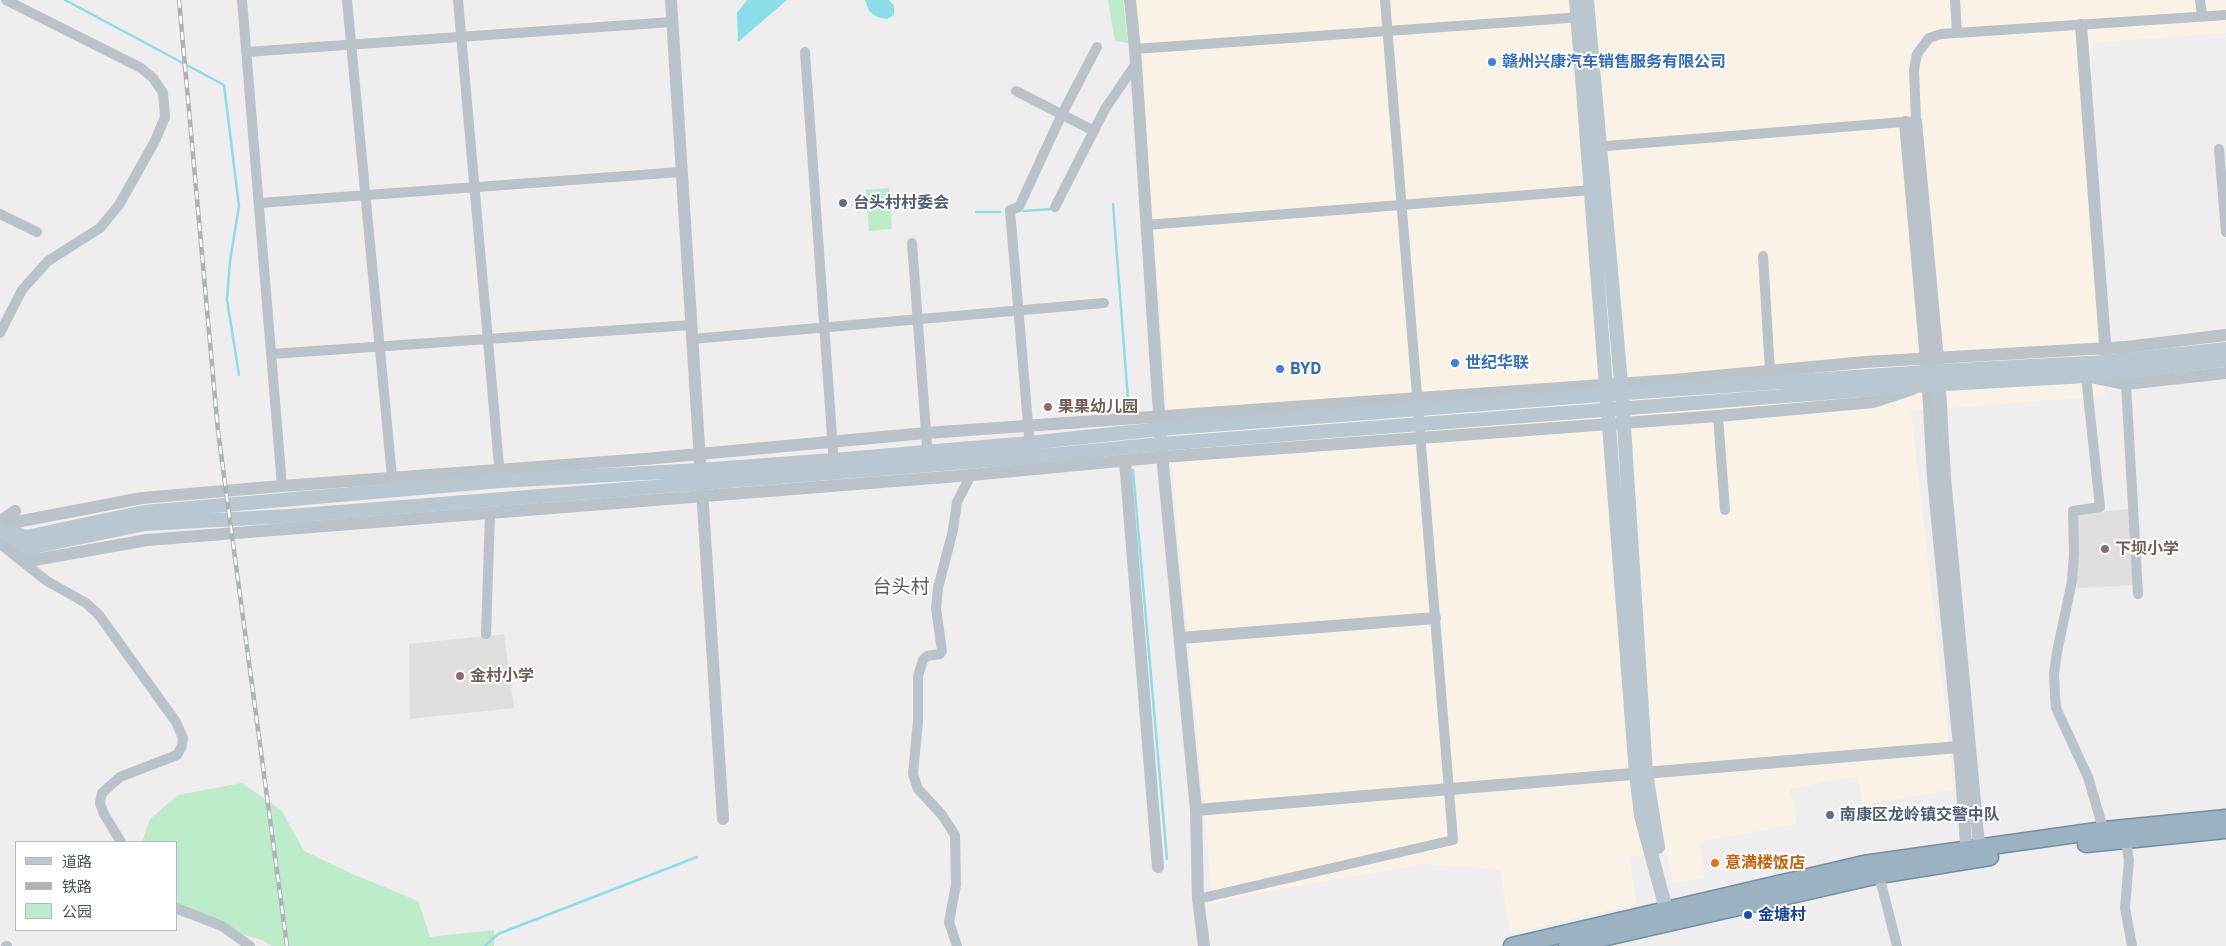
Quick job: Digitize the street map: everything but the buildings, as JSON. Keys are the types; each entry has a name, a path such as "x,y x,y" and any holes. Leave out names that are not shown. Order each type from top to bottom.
{"highway":[{"path":"1567,946 1593,943 1670,915 1864,864 1973,854 2125,834 2226,818"},
{"path":"2125,834 2226,830"},
{"path":"1512,946 1879,875 1973,854"}],"main road":[{"path":"1576,0 1583,17"},
{"path":"1587,0 1583,17 1593,147 1622,388 1640,773"},
{"path":"1593,147 1592,190 1608,418 1640,773 1670,915"},
{"path":"2085,370 2106,355 2226,348"},
{"path":"1030,457 1160,422 1622,388 1933,371 2085,370 2226,360"},
{"path":"0,527 29,548 145,524 289,516 701,476 928,458 1030,457 1161,451 1608,418 1623,409 1933,371"},
{"path":"0,527 26,537 144,512 499,475 701,476"}],"street":[{"path":"0,333 22,290 48,261 100,228 119,205 155,141 165,118 163,93 153,78 141,68 6,0"},
{"path":"242,0 282,486"},
{"path":"347,0 392,477"},
{"path":"458,0 499,475"},
{"path":"671,0 723,819"},
{"path":"1130,0 1135,49 1161,451 1196,810 1198,899 1204,946"},
{"path":"1198,899 1453,840 1385,0"},
{"path":"1955,0 1957,33"},
{"path":"2200,0 2202,15"},
{"path":"1973,854 1945,477 1933,371 1911,122 1914,70 1917,54 1929,38 1941,34 2202,15 2226,15"},
{"path":"1135,49 1583,17"},
{"path":"246,52 672,22"},
{"path":"2081,25 2106,355"},
{"path":"1030,457 1010,210 1019,207 1062,114 1097,47"},
{"path":"805,52 835,486"},
{"path":"1055,208 1105,109 1135,65"},
{"path":"1016,90 1094,131"},
{"path":"1593,147 1911,122"},
{"path":"2219,149 2226,232"},
{"path":"259,203 681,172"},
{"path":"1146,225 1592,190"},
{"path":"0,214 37,232"},
{"path":"912,243 930,478"},
{"path":"1763,256 1770,371"},
{"path":"692,339 1104,303"},
{"path":"271,354 691,325"},
{"path":"1622,388 1865,362 1933,371 2106,355 2126,347 2226,335"},
{"path":"2105,836 2088,777 2056,708 2054,674 2072,581 2074,554 2072,511 2100,507 2085,370 2126,384 2226,373"},
{"path":"1608,418 1624,423 1873,402 1933,371"},
{"path":"1933,371 1933,478 1959,747 1973,854"},
{"path":"2126,384 2138,594"},
{"path":"1718,416 1725,510"},
{"path":"0,527 142,498 392,477 499,475 699,453 832,443 926,433 1028,426 1160,422"},
{"path":"0,527 29,561 147,540 971,475 1030,457 1124,461 1161,451"},
{"path":"1124,461 1158,867"},
{"path":"957,946 949,922 956,885 955,835 942,816 918,790 912,774 918,722 918,676 924,660 928,656 940,654 942,650 936,608 938,588 953,530 957,502 971,475"},
{"path":"0,527 15,511"},
{"path":"486,634 490,514"},
{"path":"0,544 47,581 86,603 99,615 176,722 183,738 182,746 177,755 120,777 102,794 100,803 104,814 120,841"},
{"path":"1180,638 1435,618"},
{"path":"1196,810 1959,747"},
{"path":"2125,834 2129,860 2126,908 2132,946"},
{"path":"1879,875 1897,946"},
{"path":"178,909 222,926 250,946"}],"shaded area":[{"path":"1135,0 2226,0 2226,33 2093,43 2088,153 2105,396 1911,411 1954,789 1863,805 1857,776 1790,789 1797,824 1699,842 1705,878 1673,883 1666,853 1629,857 1637,904 1510,933 1500,870 1424,864 1254,894 1213,904 1173,477"},
{"name":"下坝小学","path":"2129,509 2135,585 2077,588 2077,514"},
{"name":"金村小学","path":"504,634 514,708 410,719 409,644"}],"green space":[{"path":"1108,0 1123,0 1128,43 1115,41"},
{"path":"889,188 892,229 869,231 866,190"},
{"path":"242,783 282,811 304,851 350,873 418,901 430,937 494,930 494,946 272,946 262,940 178,916 178,841 142,841 150,819 178,795"}],"water":[{"path":"747,0 787,0 738,42 737,13"},
{"path":"865,0 889,0 894,6 894,15 887,19 877,17 869,11"}],"waterway":[{"path":"65,0 224,85 239,206 230,261 227,300 239,375"},
{"path":"1113,204 1129,412"},
{"path":"1024,211 1052,209"},
{"path":"976,212 1000,212"},
{"path":"1133,470 1167,859"},
{"path":"485,946 498,934 697,857"}],"railway":[{"path":"179,0 218,431 287,946"}],"place":[{"name":"赣州兴康汽车销售服务有限公司","path":"1492,62"},
{"name":"台头村村委会","path":"843,203"},
{"name":"世纪华联","path":"1455,363"},
{"name":"BYD","path":"1280,369"},
{"name":"果果幼儿园","path":"1048,407"},
{"name":"下坝小学","path":"2105,549"},
{"name":"金村小学","path":"460,676"},
{"name":"南康区龙岭镇交警中队","path":"1830,815"},
{"name":"意満楼饭店","path":"1715,863"},
{"name":"金塘村","path":"1748,915"}],"district":[{"name":"台头村","path":"901,588"}]}
